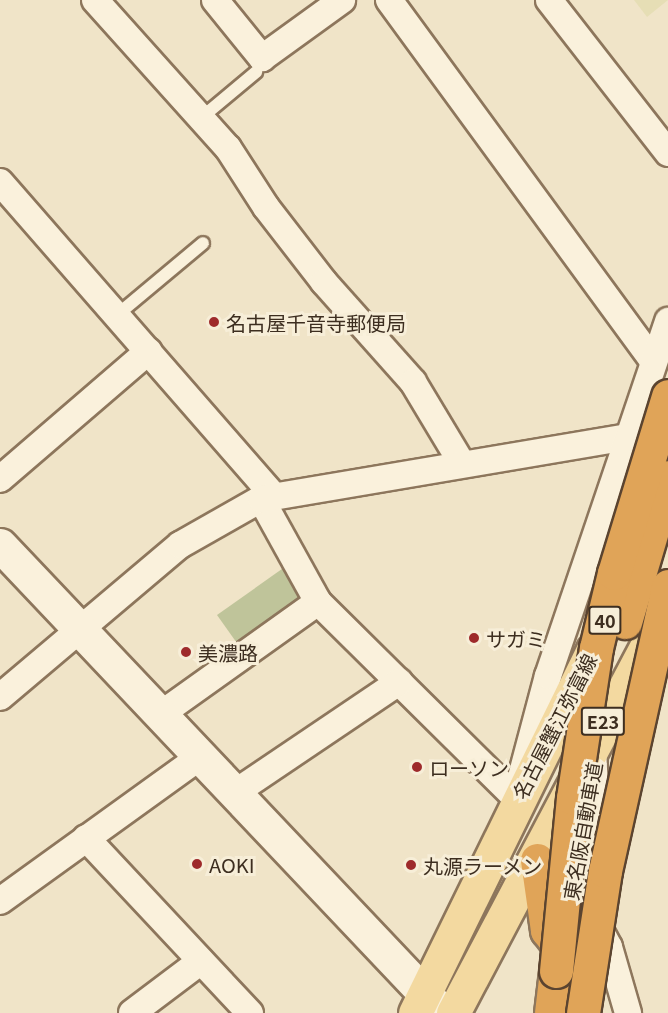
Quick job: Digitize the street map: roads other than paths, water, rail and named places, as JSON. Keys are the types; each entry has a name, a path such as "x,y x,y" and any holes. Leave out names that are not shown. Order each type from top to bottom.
{"highway":[{"path":"556,970 573,798 596,648 620,551 668,396"},
{"name":"東名阪自動車道","path":"551,1013 556,970 614,665 668,477"},
{"name":"東名阪自動車道","path":"583,1013 607,860 668,586"},
{"path":"537,860 547,930 577,969 599,1013"}],"main road":[{"name":"名古屋蟹江弥富線","path":"427,1006 517,799 590,657 613,600 668,430"},
{"name":"40","path":"453,1013 537,860 668,599"}],"street":[{"path":"96,0 228,148 266,207 324,282 413,382 461,462"},
{"path":"215,0 262,58 342,0"},
{"path":"388,0 652,361"},
{"path":"549,0 668,153"},
{"path":"4,195 149,351 268,498 318,602 517,799"},
{"path":"517,799 548,676 652,361 668,321"},
{"path":"0,479 149,351"},
{"path":"0,697 180,545 268,498 461,462 668,430"},
{"path":"0,545 236,792 427,1006"},
{"path":"161,714 318,602"},
{"path":"622,694 668,648"},
{"path":"236,792 399,682"},
{"path":"593,750 595,785 583,886 588,908 612,958 628,1013"},
{"path":"0,901 201,756"},
{"path":"86,838 250,1013"},
{"path":"132,1013 201,961"}],"lane":[{"path":"201,118 256,72"},
{"path":"117,315 202,243"}],"place":[{"name":"名古屋千音寺郵便局","path":"214,322"},
{"name":"サガミ","path":"474,638"},
{"name":"美濃路","path":"186,652"},
{"name":"ローソン","path":"417,767"},
{"name":"AOKI","path":"197,864"},
{"name":"丸源ラーメン","path":"411,865"}]}
